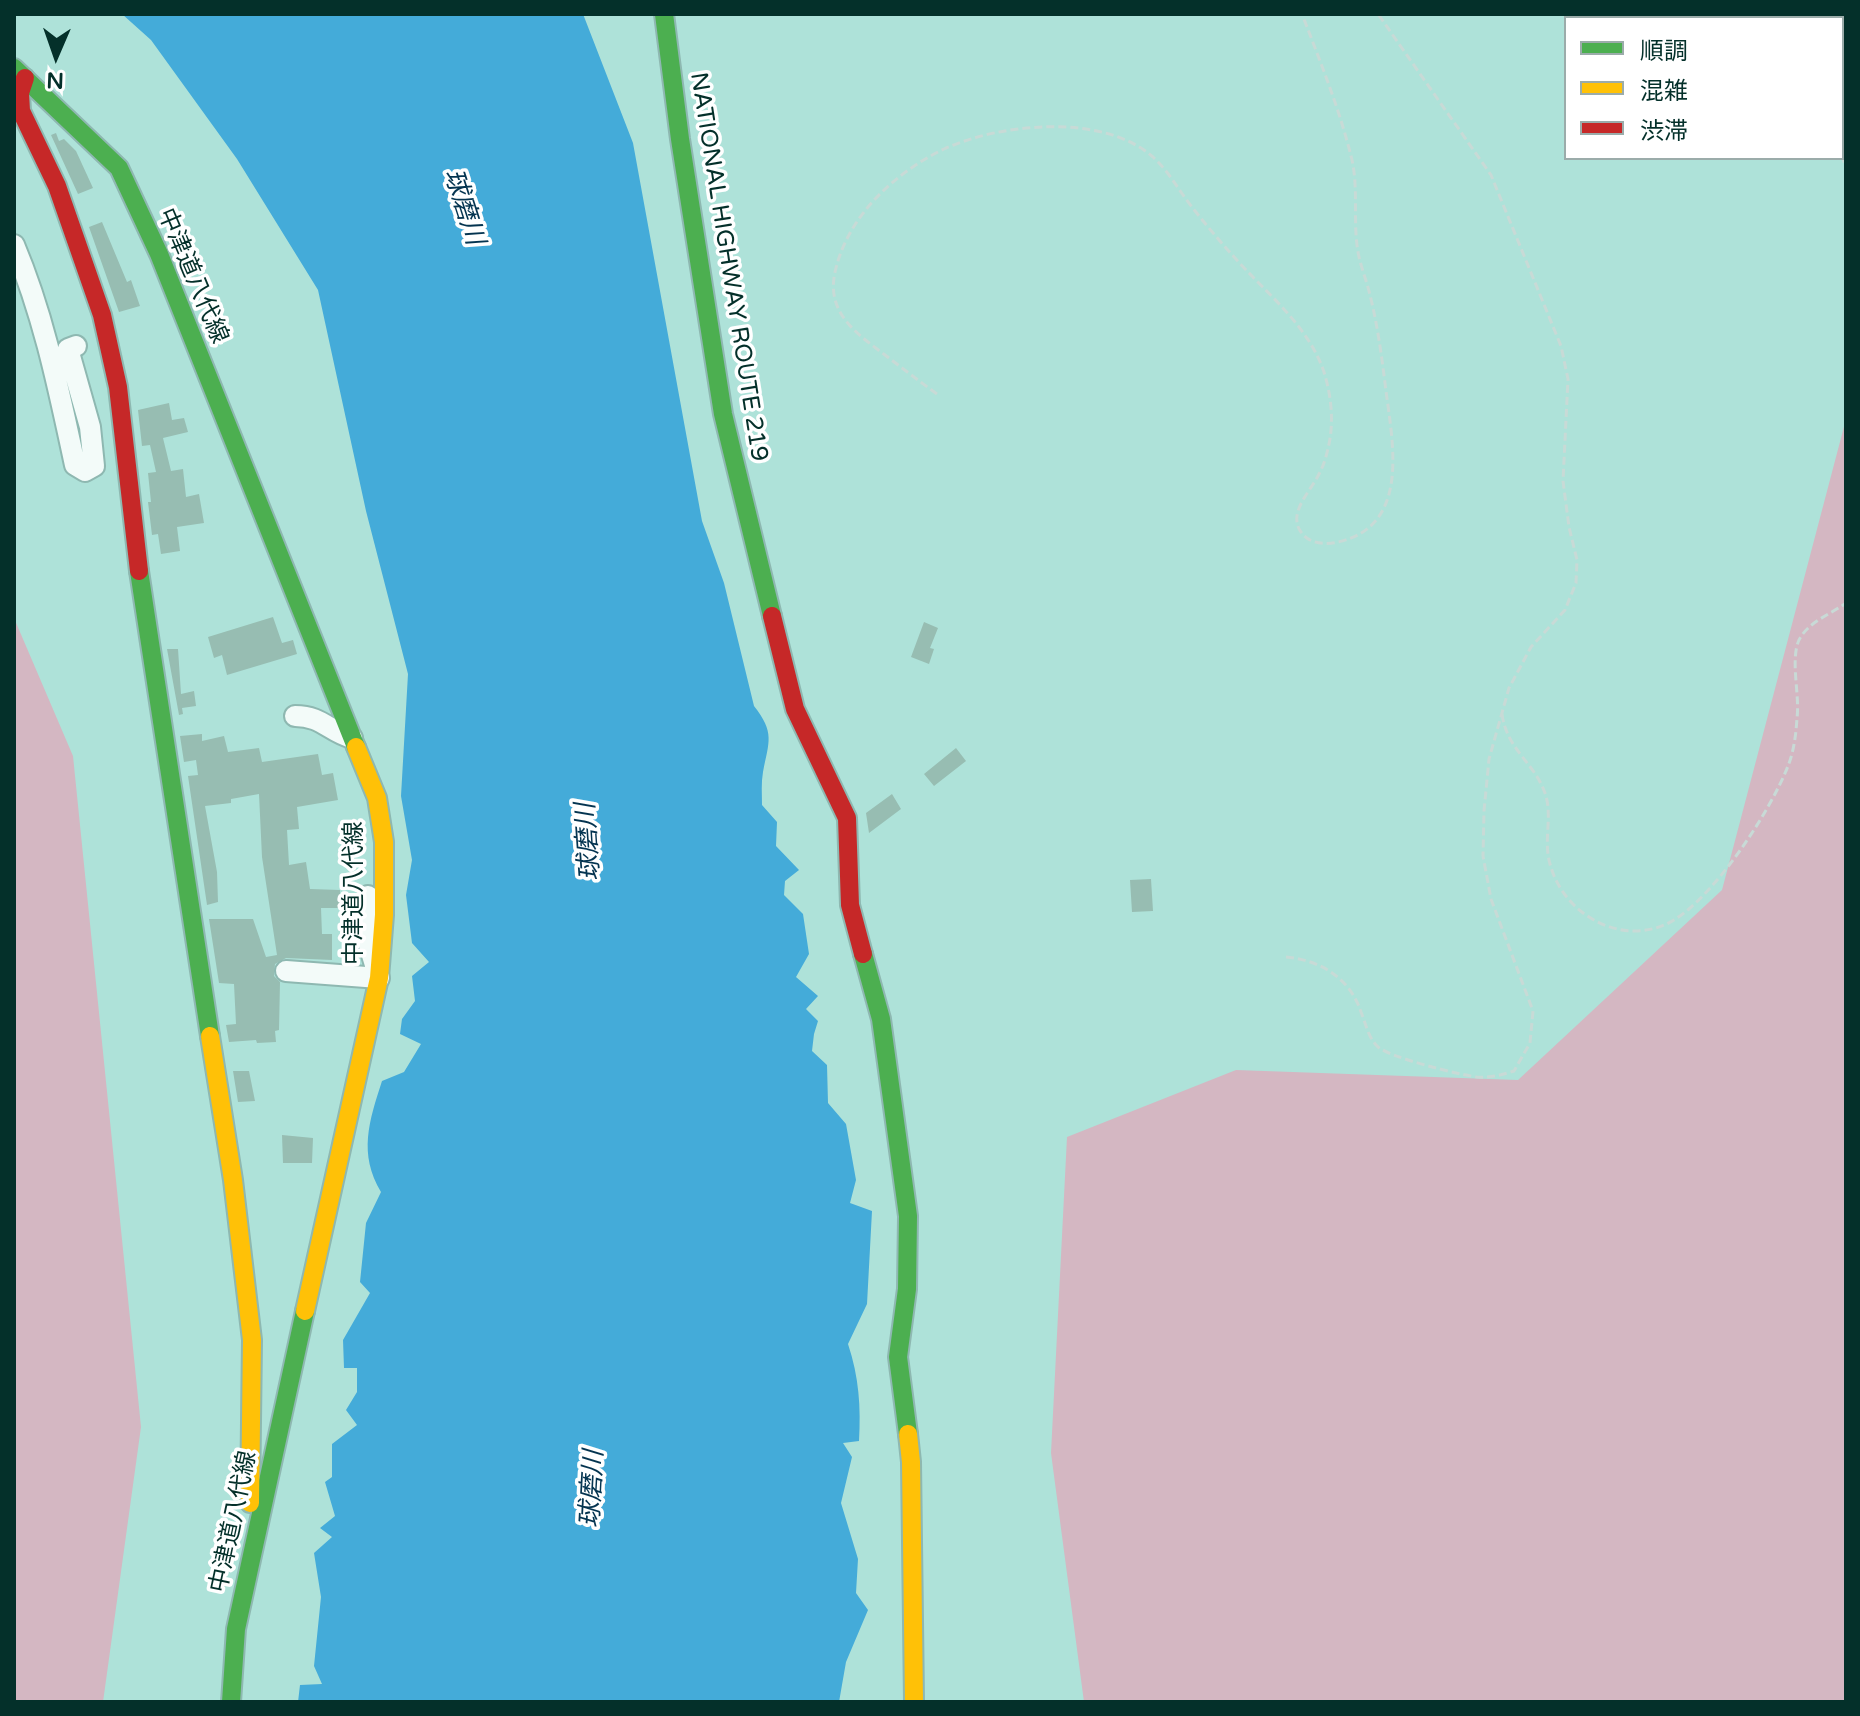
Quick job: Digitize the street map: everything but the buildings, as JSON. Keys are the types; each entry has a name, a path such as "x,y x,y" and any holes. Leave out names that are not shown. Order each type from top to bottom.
{"main road":[{"name":"NATIONAL HIGHWAY ROUTE 219","path":"664,14 680,139 723,414 795,709 847,818 850,905 881,1019 908,1216 907,1289 898,1357 911,1462 914,1702"},
{"path":"20,73 21,111 57,186 118,387 144,614 233,1180 252,1340 250,1501 257,1527"},
{"name":"中津道八代線","path":"20,73 119,168 159,254 377,798 384,842 384,915 379,978 329,1194 236,1629 231,1702"}],"street":[{"path":"14,245 34,297 75,465 85,471 94,466 90,427 68,349 76,346"},
{"path":"295,716 313,716 339,734 352,738"},
{"path":"286,971 379,978 369,945 368,896"}],"path":[{"path":"937,394 851,330 837,310 832,283 839,253 859,219 886,189 920,163 941,151 986,134 1037,128 1124,138 1163,167 1230,253 1300,327 1317,356 1330,396 1332,431 1322,467 1297,515 1298,529 1311,541 1329,543 1353,537 1373,524 1386,504 1394,469 1385,381 1370,292 1356,238 1352,162 1302,14"},
{"path":"1286,957 1312,962 1336,976 1354,996 1371,1039 1389,1054 1478,1077 1514,1071 1530,1043 1533,1011 1491,899 1483,845 1486,785 1501,711 1519,667 1565,610 1576,583 1577,560 1563,481 1568,394 1566,365 1491,175 1378,14"},
{"path":"1501,711 1508,737 1536,775 1546,797 1549,810 1548,855 1562,889 1600,924 1628,932 1651,929 1675,919 1693,905 1742,848 1788,767 1798,713 1795,656 1799,641 1810,626 1846,603"}],"shaded area":[{"path":"1846,14 1846,165 1844,16 1779,16"},
{"path":"1846,419 1846,1702 1084,1702 1051,1453 1067,1137 1236,1070 1518,1080 1722,890"},
{"path":"14,618 73,756 141,1427 103,1702 14,1702"}],"water":[{"name":"球磨川","path":"122,14 583,14 633,143 702,521 724,583 754,706 768,731 762,805 777,822 776,846 799,870 785,881 784,895 803,914 809,954 796,977 818,996 806,1009 818,1021 812,1051 827,1065 828,1103 846,1124 856,1180 850,1203 872,1211 867,1304 848,1344 858,1392 859,1441 843,1443 852,1457 841,1503 858,1559 856,1593 868,1610 846,1662 839,1702 298,1702 300,1685 322,1684 314,1666 321,1597 314,1553 332,1537 320,1528 335,1516 325,1482 332,1477 332,1444 357,1425 346,1410 357,1392 357,1368 344,1368 343,1340 370,1293 360,1282 366,1223 381,1192 370,1164 370,1124 382,1081 404,1072 421,1044 400,1034 402,1019 415,1001 412,976 429,962 412,943 406,895 412,860 401,796 408,674 366,511 318,290 237,159 151,40"}],"traffic: fast":[{"path":"664,14 680,139 723,414 772,616"},
{"path":"14,68 119,168 159,254 356,747"},
{"path":"139,571 210,1036"},
{"path":"863,954 881,1019 908,1216 907,1289 898,1357 908,1434"},
{"path":"231,1702 236,1629 305,1311"}],"traffic: slow":[{"path":"305,1311 379,978 384,915 384,842 377,798 356,747"},
{"path":"210,1036 233,1180 252,1340 250,1503"},
{"path":"908,1434 914,1702"}],"traffic: jam":[{"path":"25,78 20,93 21,111 57,186 102,315 118,387 139,571"},
{"path":"772,616 795,709 847,818 850,905 863,954"}]}
